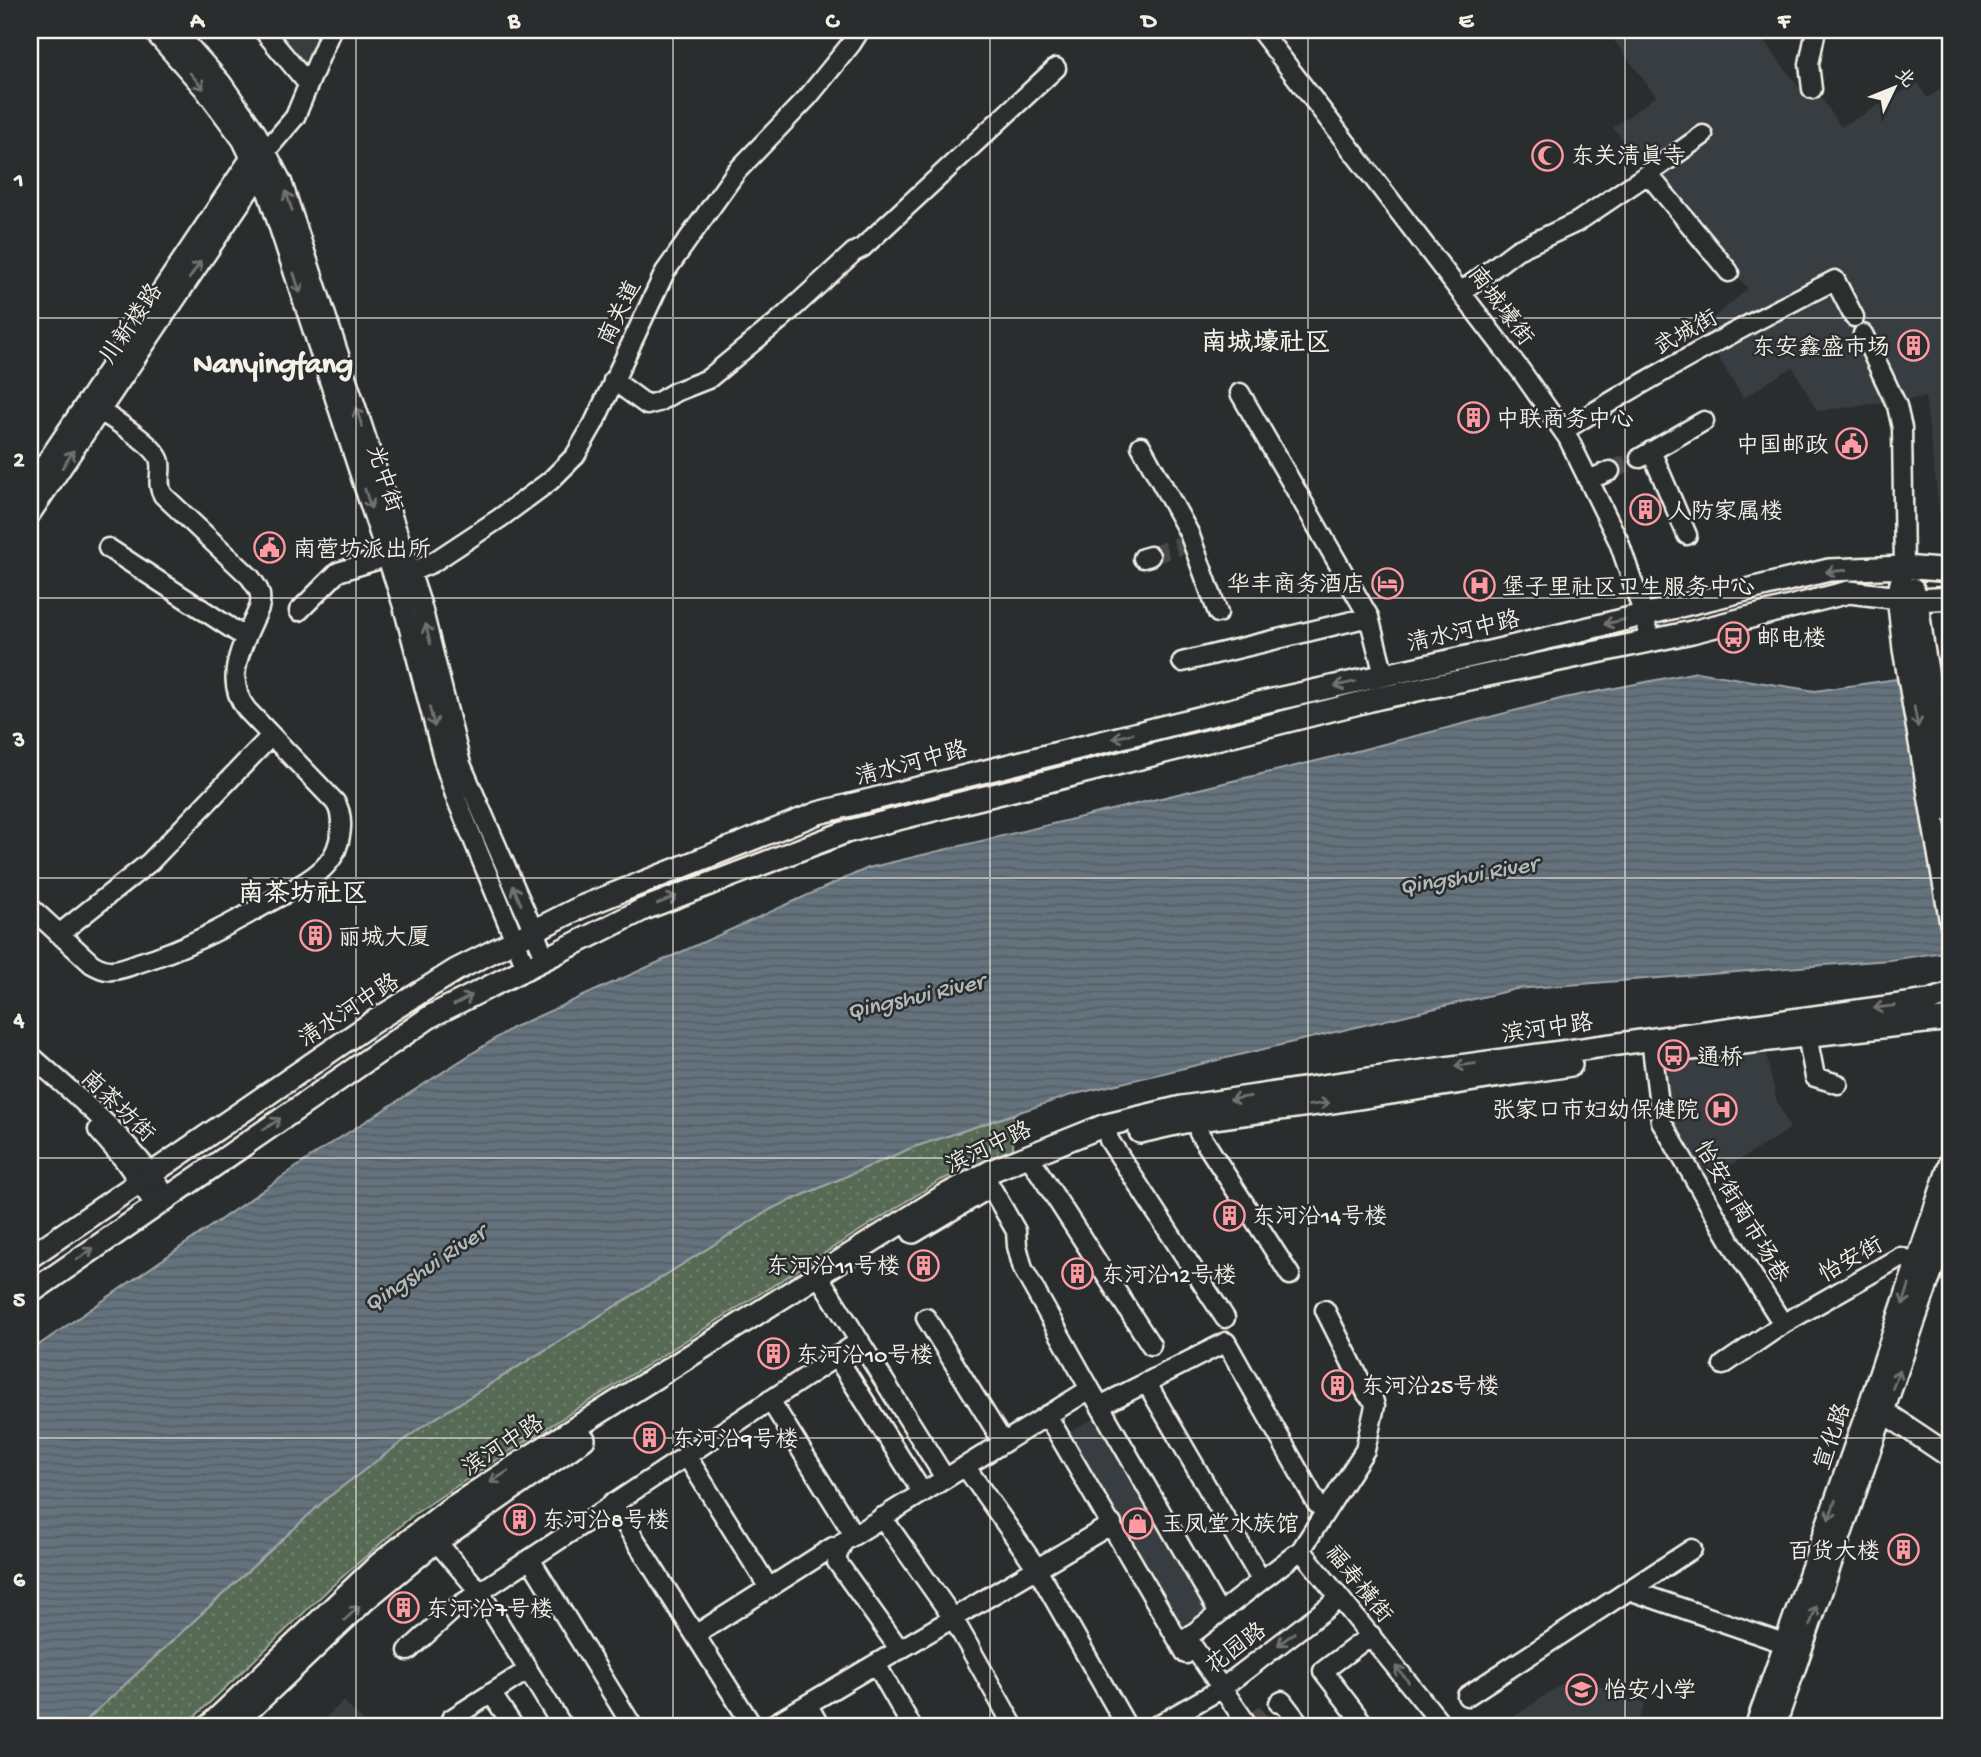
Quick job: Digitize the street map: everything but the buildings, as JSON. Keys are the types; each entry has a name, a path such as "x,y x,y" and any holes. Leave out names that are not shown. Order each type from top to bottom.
{"main road":[{"name":"清水河中路","path":"30,1257 373,1022 456,970 581,906 818,813 1198,718 1829,570 1904,567 1951,570"},
{"path":"1904,567 1951,923"},
{"path":"30,1293 431,1016 644,909 846,832 1379,698 1650,641 1849,593 1908,598 1951,598"},
{"path":"1913,648 1951,811"},
{"name":"滨河中路","path":"1806,1027 1951,994"},
{"name":"滨河中路","path":"208,1727 379,1564 586,1437 822,1280 882,1250 987,1181 1032,1161 1107,1133 1196,1113 1332,1102 1652,1046 1806,1027 1951,1018"},
{"name":"宣化路","path":"1756,1727 1793,1647 1876,1410 1925,1264 1951,1161"},
{"name":"宣化路","path":"1925,1264 1951,1214"},
{"path":"1876,1410 1951,1457"},
{"name":"滨河中路","path":"231,1727 430,1535"},
{"name":"宣化路","path":"1774,1727 1793,1647"}],"street":[{"name":"光中街","path":"152,30 210,97 242,140 262,152"},
{"name":"光中街","path":"175,30 221,82 282,182 395,555"},
{"path":"263,30 308,84"},
{"path":"262,152 295,117 331,30"},
{"name":"南关道","path":"402,576 432,563 550,481 575,456 594,423 665,272 736,172 808,97 860,30"},
{"name":"南城壕街","path":"1260,30 1521,371 1563,431 1619,542 1650,641"},
{"path":"1800,30 1805,36 1815,30"},
{"path":"1812,89 1809,64 1815,30"},
{"path":"613,380 647,405 708,379 781,319 854,252 862,248 1056,68"},
{"path":"1461,292 1517,250 1577,222 1703,135"},
{"name":"川新楼路","path":"30,486 93,407 259,175 262,152"},
{"name":"川新楼路","path":"30,515 93,407 262,152"},
{"path":"1648,174 1729,272"},
{"name":"光中街","path":"259,175 402,576 422,607 461,764 535,962"},
{"name":"武城街","path":"1563,431 1651,377 1835,280 1854,317"},
{"path":"1863,334 1897,406 1902,428 1904,567"},
{"path":"1240,393 1368,617 1384,675"},
{"path":"30,907 92,964 101,969 112,970 163,957 213,934 323,869 335,852 341,820 340,810 247,710 236,692 234,669 261,599 259,590 250,577 163,495 159,488 160,461 153,450 93,407"},
{"path":"1687,535 1646,455 1704,421"},
{"path":"1141,446 1189,543 1218,612"},
{"path":"1588,480 1610,471"},
{"path":"108,548 246,638"},
{"path":"299,611 338,572 395,555"},
{"path":"1182,662 1368,617"},
{"path":"59,934 150,862 271,736"},
{"path":"1806,1027 1815,1077 1838,1084"},
{"name":"怡安街南市场巷","path":"1652,1046 1661,1121 1731,1242 1783,1324"},
{"name":"南茶坊街","path":"30,1055 106,1121 161,1201"},
{"name":"南茶坊街","path":"30,1071 98,1130 146,1177"},
{"path":"1196,1113 1199,1133 1290,1275"},
{"path":"1107,1133 1225,1318"},
{"path":"1032,1161 1151,1345"},
{"path":"987,1181 1016,1231 1023,1269 1219,1613"},
{"name":"怡安街","path":"1723,1365 1783,1324 1900,1256 1925,1264"},
{"path":"822,1280 945,1478"},
{"path":"1301,1550 1365,1450 1375,1406 1325,1310"},
{"path":"926,1318 1003,1443"},
{"path":"408,1651 454,1609 860,1341"},
{"path":"1100,1406 1226,1342 1318,1504"},
{"path":"836,1356 922,1492"},
{"path":"1146,1382 1261,1580"},
{"path":"900,1650 842,1570 838,1562 839,1548 882,1517 1090,1389"},
{"path":"770,1400 854,1535"},
{"path":"1047,1415 1188,1657"},
{"path":"686,1455 769,1588"},
{"path":"965,1466 1036,1567 1127,1727"},
{"path":"612,1503 753,1727"},
{"path":"882,1517 953,1618 1014,1727"},
{"path":"769,1727 1112,1524"},
{"path":"430,1535 480,1592 564,1727"},
{"path":"695,1635 834,1547 839,1548"},
{"path":"1466,1696 1692,1549"},
{"name":"福寿横街","path":"1221,1689 1187,1638 1301,1550 1444,1727"},
{"path":"530,1559 633,1727"},
{"path":"1629,1590 1793,1647"},
{"name":"花园路","path":"1154,1727 1221,1689 1340,1598"},
{"path":"1366,1727 1323,1671 1371,1635"},
{"path":"876,1664 912,1727"},
{"path":"457,1727 451,1719 528,1670"},
{"path":"1221,1689 1249,1726"},
{"path":"491,1693 514,1727"},
{"path":"1279,1703 1282,1701 1302,1727"},
{"path":"807,1704 820,1727"}],"shaded area":[{"path":"275,30 320,30 304,64"},
{"path":"1606,30 1755,30 1807,97 1816,90 1841,127 1918,83 1927,98 1951,83 1951,516 1940,516 1925,397 1817,411 1793,367 1743,398 1701,328 1748,289 1613,128 1656,96"},
{"name":"张家口市妇幼保健院","path":"1766,1053 1776,1099 1790,1129 1701,1183 1664,1120 1661,1061"},
{"name":"玉凤堂水族馆","path":"1095,1418 1207,1612 1180,1627 1068,1433"},
{"name":"怡安小学","path":"1573,1676 1645,1703 1636,1727 1499,1727"},
{"path":"343,1701 369,1727 316,1727"}],"green space":[{"path":"1014,1114 1013,1149 939,1181 413,1515 332,1586 184,1727 79,1727 327,1498 423,1426 771,1209 911,1148"}],"water":[{"name":"Qingshui River","path":"1951,671 1951,951 1890,960 1516,989 1071,1095 911,1148 771,1209 423,1426 327,1498 79,1727 30,1727 30,1351 324,1148 512,1028 868,868 1333,757 1564,698 1697,672 1815,691"}],"tunnel":[{"path":"1610,471 1640,458"},
{"path":"1150,556 1185,544"},
{"path":"1251,1724 1279,1703"}],"place":[{"name":"东关清真寺","path":"1548,155"},
{"name":"东安鑫盛市场","path":"1913,346"},
{"name":"中联商务中心","path":"1473,418"},
{"name":"中国邮政","path":"1851,444"},
{"name":"人防家属楼","path":"1645,510"},
{"name":"南营坊派出所","path":"270,548"},
{"name":"华丰商务酒店","path":"1388,583"},
{"name":"堡子里社区卫生服务中心","path":"1479,586"},
{"name":"邮电楼","path":"1734,637"},
{"name":"丽城大厦","path":"315,936"},
{"name":"通桥","path":"1674,1056"},
{"name":"张家口市妇幼保健院","path":"1722,1109"},
{"name":"东河沿14号楼","path":"1229,1215"},
{"name":"东河沿11号楼","path":"923,1265"},
{"name":"东河沿12号楼","path":"1078,1274"},
{"name":"东河沿10号楼","path":"773,1354"},
{"name":"东河沿25号楼","path":"1338,1385"},
{"name":"东河沿9号楼","path":"649,1438"},
{"name":"东河沿8号楼","path":"519,1519"},
{"name":"玉凤堂水族馆","path":"1138,1523"},
{"name":"百货大楼","path":"1903,1550"},
{"name":"东河沿7号楼","path":"403,1608"},
{"name":"怡安小学","path":"1581,1689"}],"district":[{"name":"南城壕社区","path":"1266,341"},
{"name":"Nanyingfang","path":"273,362"},
{"name":"南茶坊社区","path":"303,892"}]}
